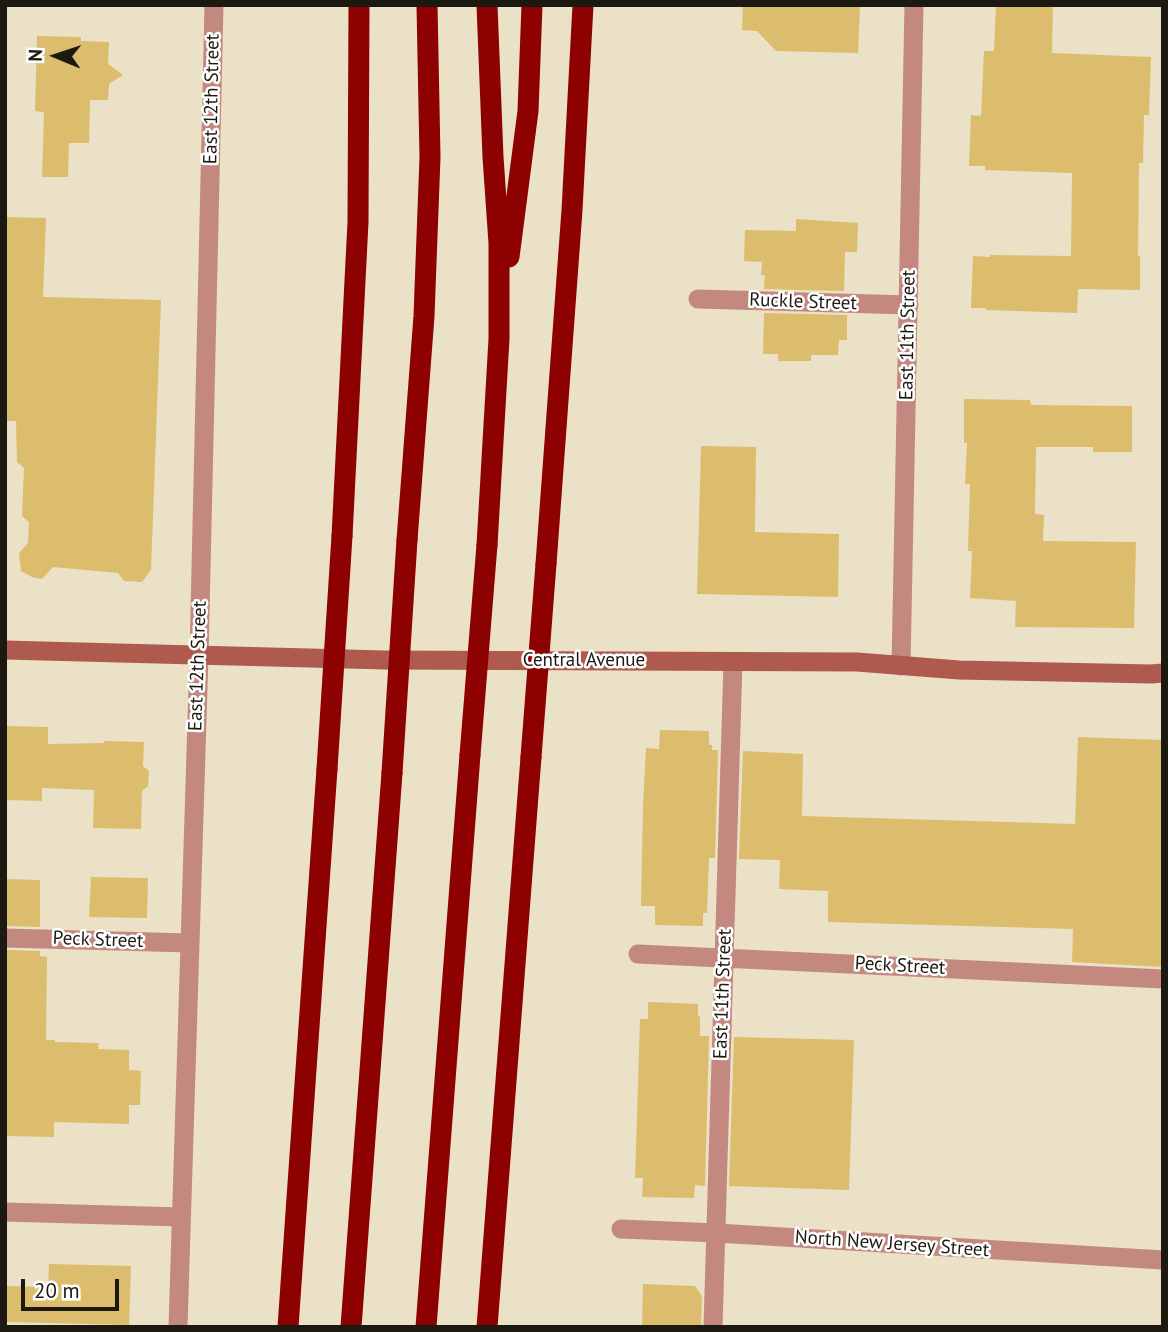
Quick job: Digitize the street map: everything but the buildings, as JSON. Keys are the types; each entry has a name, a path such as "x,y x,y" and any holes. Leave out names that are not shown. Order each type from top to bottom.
{"highway":[{"path":"288,1327 342,536 358,222 359,5"},
{"path":"351,1327 424,316 430,156 427,5"},
{"path":"426,1327 487,545 499,339 499,243 487,5"},
{"path":"499,339 528,111 532,5"},
{"path":"487,1327 572,210 583,5"}],"main road":[{"name":"Central Avenue","path":"5,650 385,660 857,662 959,670 1163,673"}],"street":[{"name":"East 12th Street","path":"178,1327 199,656 214,5"},
{"name":"East 11th Street","path":"901,666 914,5"},
{"name":"Ruckle Street","path":"698,299 909,305"},
{"name":"East 11th Street","path":"713,1327 733,662"},
{"name":"Peck Street","path":"5,938 190,943"},
{"name":"Peck Street","path":"638,954 1163,979"},
{"path":"5,1212 181,1217"},
{"name":"North New Jersey Street","path":"621,1229 1163,1260"}]}
